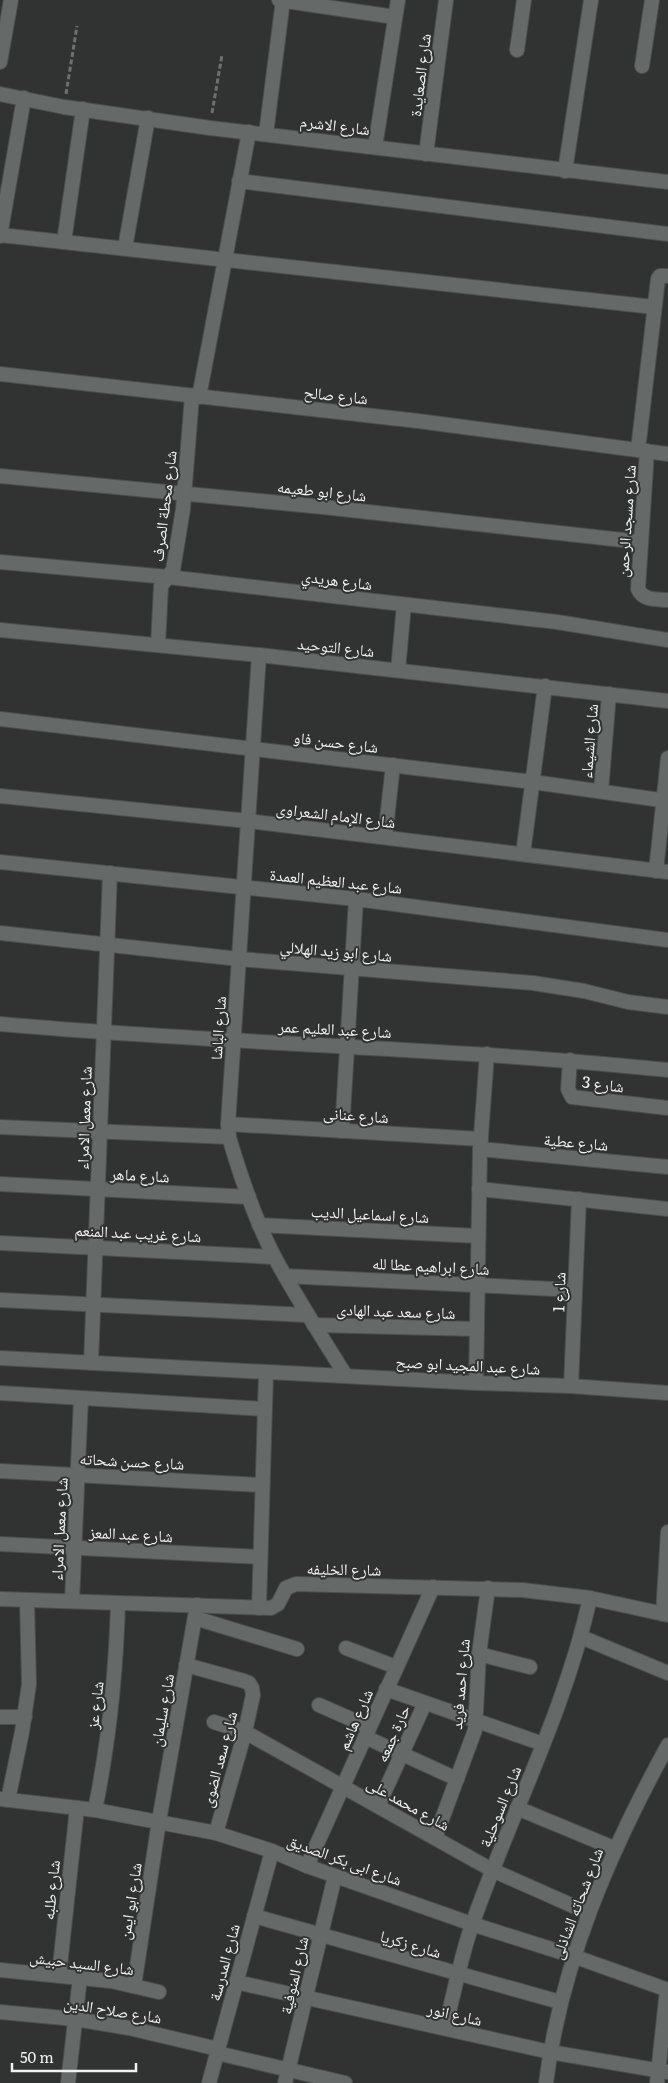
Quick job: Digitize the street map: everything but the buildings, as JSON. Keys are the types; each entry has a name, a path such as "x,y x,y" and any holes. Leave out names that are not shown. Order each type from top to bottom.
{"street":[{"path":"0,62 11,0"},
{"path":"266,134 282,0 396,17"},
{"path":"375,146 398,0"},
{"name":"شارع الصعايدة","path":"426,154 446,0"},
{"path":"517,50 524,0"},
{"path":"565,170 591,0"},
{"path":"642,66 652,0"},
{"name":"شارع الاشرم","path":"0,94 64,107 83,108 210,128 668,182"},
{"path":"24,98 0,235 654,307"},
{"path":"64,242 83,108"},
{"path":"125,248 148,118"},
{"name":"شارع محطة الصرف","path":"158,645 161,586 173,570 185,494 196,396 249,132"},
{"path":"239,181 668,234"},
{"name":"شارع مسجد الرحمن","path":"668,276 660,276 658,279 654,307 642,451 641,542 638,589 639,593 646,598 668,600"},
{"name":"شارع صالح","path":"0,374 418,421 668,454"},
{"name":"شارع ابو طعيمه","path":"0,476 323,507 641,542"},
{"name":"شارع هريدي","path":"0,562 168,577 557,622 668,640"},
{"path":"398,670 404,605"},
{"name":"شارع التوحيد","path":"0,630 260,655 668,701"},
{"name":"شارع الباشا","path":"260,655 228,1130 249,1197 274,1257 346,1376"},
{"path":"523,854 545,686"},
{"name":"شارع الشيماء","path":"601,792 609,694"},
{"name":"شارع حسن فاو","path":"0,719 533,782 666,801"},
{"path":"662,872 668,758"},
{"path":"386,837 393,765"},
{"name":"شارع الإمام الشعراوى","path":"0,796 248,821 662,872"},
{"name":"شارع عبد العظيم العمدة","path":"0,862 356,899 668,940"},
{"name":"شارع معمل الامراء","path":"91,1363 110,873"},
{"path":"342,1131 356,899"},
{"name":"شارع ابو زيد الهلالي","path":"0,933 239,959 533,983 584,991 628,1002 668,1007"},
{"name":"شارع عبد العليم عمر","path":"0,1024 104,1033 487,1054 668,1070"},
{"path":"476,1383 480,1144 487,1054"},
{"name":"شارع 3","path":"570,1060 568,1089 572,1097 668,1108"},
{"name":"شارع عنانى","path":"0,1127 100,1131 342,1131 480,1144"},
{"name":"شارع عطية","path":"480,1144 668,1168"},
{"name":"شارع ماهر","path":"0,1184 249,1197"},
{"path":"479,1189 668,1209"},
{"name":"شارع 1","path":"571,1386 579,1199"},
{"name":"شارع اسماعيل الديب","path":"259,1224 478,1236"},
{"name":"شارع غريب عبد المنعم","path":"0,1243 274,1257"},
{"name":"شارع ابراهيم عطا لله","path":"285,1276 575,1290"},
{"name":"شارع سعد عبد الهادى","path":"0,1300 93,1304 311,1320 477,1329"},
{"name":"شارع عبد المجيد ابو صبح","path":"0,1358 476,1383 571,1386 668,1393"},
{"path":"258,1608 266,1372"},
{"path":"0,1394 264,1409"},
{"name":"شارع معمل الامراء","path":"72,1601 82,1398"},
{"name":"شارع حسن شحاته","path":"0,1471 262,1484"},
{"path":"665,1614 668,1532"},
{"name":"شارع عبد المعز","path":"0,1544 260,1557"},
{"name":"شارع الخليفه","path":"0,1599 118,1603 196,1612 275,1607 286,1588 296,1584 488,1588 556,1593 590,1598 665,1614"},
{"name":"شارع هاشم","path":"307,1866 432,1587"},
{"name":"شارع احمد فريد","path":"435,1838 472,1740 476,1721 479,1654 488,1588"},
{"name":"شارع السوحلية","path":"445,2028 472,1924 566,1688 590,1598"},
{"path":"4,1799 25,1717 29,1684 27,1600"},
{"name":"شارع عز","path":"94,1810 105,1761 112,1709 117,1656 118,1603"},
{"path":"196,1612 297,1649"},
{"name":"شارع سليمان","path":"159,1821 196,1612"},
{"path":"581,1637 668,1673"},
{"path":"346,1648 396,1667"},
{"path":"479,1654 530,1668"},
{"name":"شارع سعد الضوى","path":"186,1665 249,1683 253,1695 245,1732 216,1833"},
{"path":"386,1689 543,1744"},
{"name":"حارة جمعه","path":"378,1806 425,1703"},
{"path":"319,1705 402,1754 457,1779"},
{"path":"0,1717 25,1717"},
{"name":"شارع محمد على","path":"214,1722 245,1732 492,1870 589,1914"},
{"name":"شارع شحاته الشاذلى","path":"546,2083 560,2002 573,1956 616,1849 668,1745"},
{"name":"شارع ابى بكر الصديق","path":"4,1799 94,1810 216,1833 272,1851 307,1866 472,1924 573,1956 667,1990"},
{"name":"شارع طلبه","path":"59,1975 77,1808"},
{"path":"517,1808 616,1849"},
{"name":"شارع ابو ايمن","path":"134,1986 159,1821"},
{"name":"شارع المدرسة","path":"209,2083 272,1851"},
{"name":"شارع المنوفية","path":"287,2077 335,1876"},
{"name":"شارع زكريا","path":"254,1916 560,2002"},
{"name":"شارع السيد حبيش","path":"0,1970 80,1977 159,1992"},
{"path":"68,2083 80,1977"},
{"name":"شارع انور","path":"236,1982 661,2075"},
{"path":"661,2075 667,1990"},
{"name":"شارع صلاح الدين","path":"0,2012 75,2019 139,2030 218,2051 287,2077 345,2083"}],"path":[{"path":"64,107 77,26"},
{"path":"210,128 222,55"}]}
